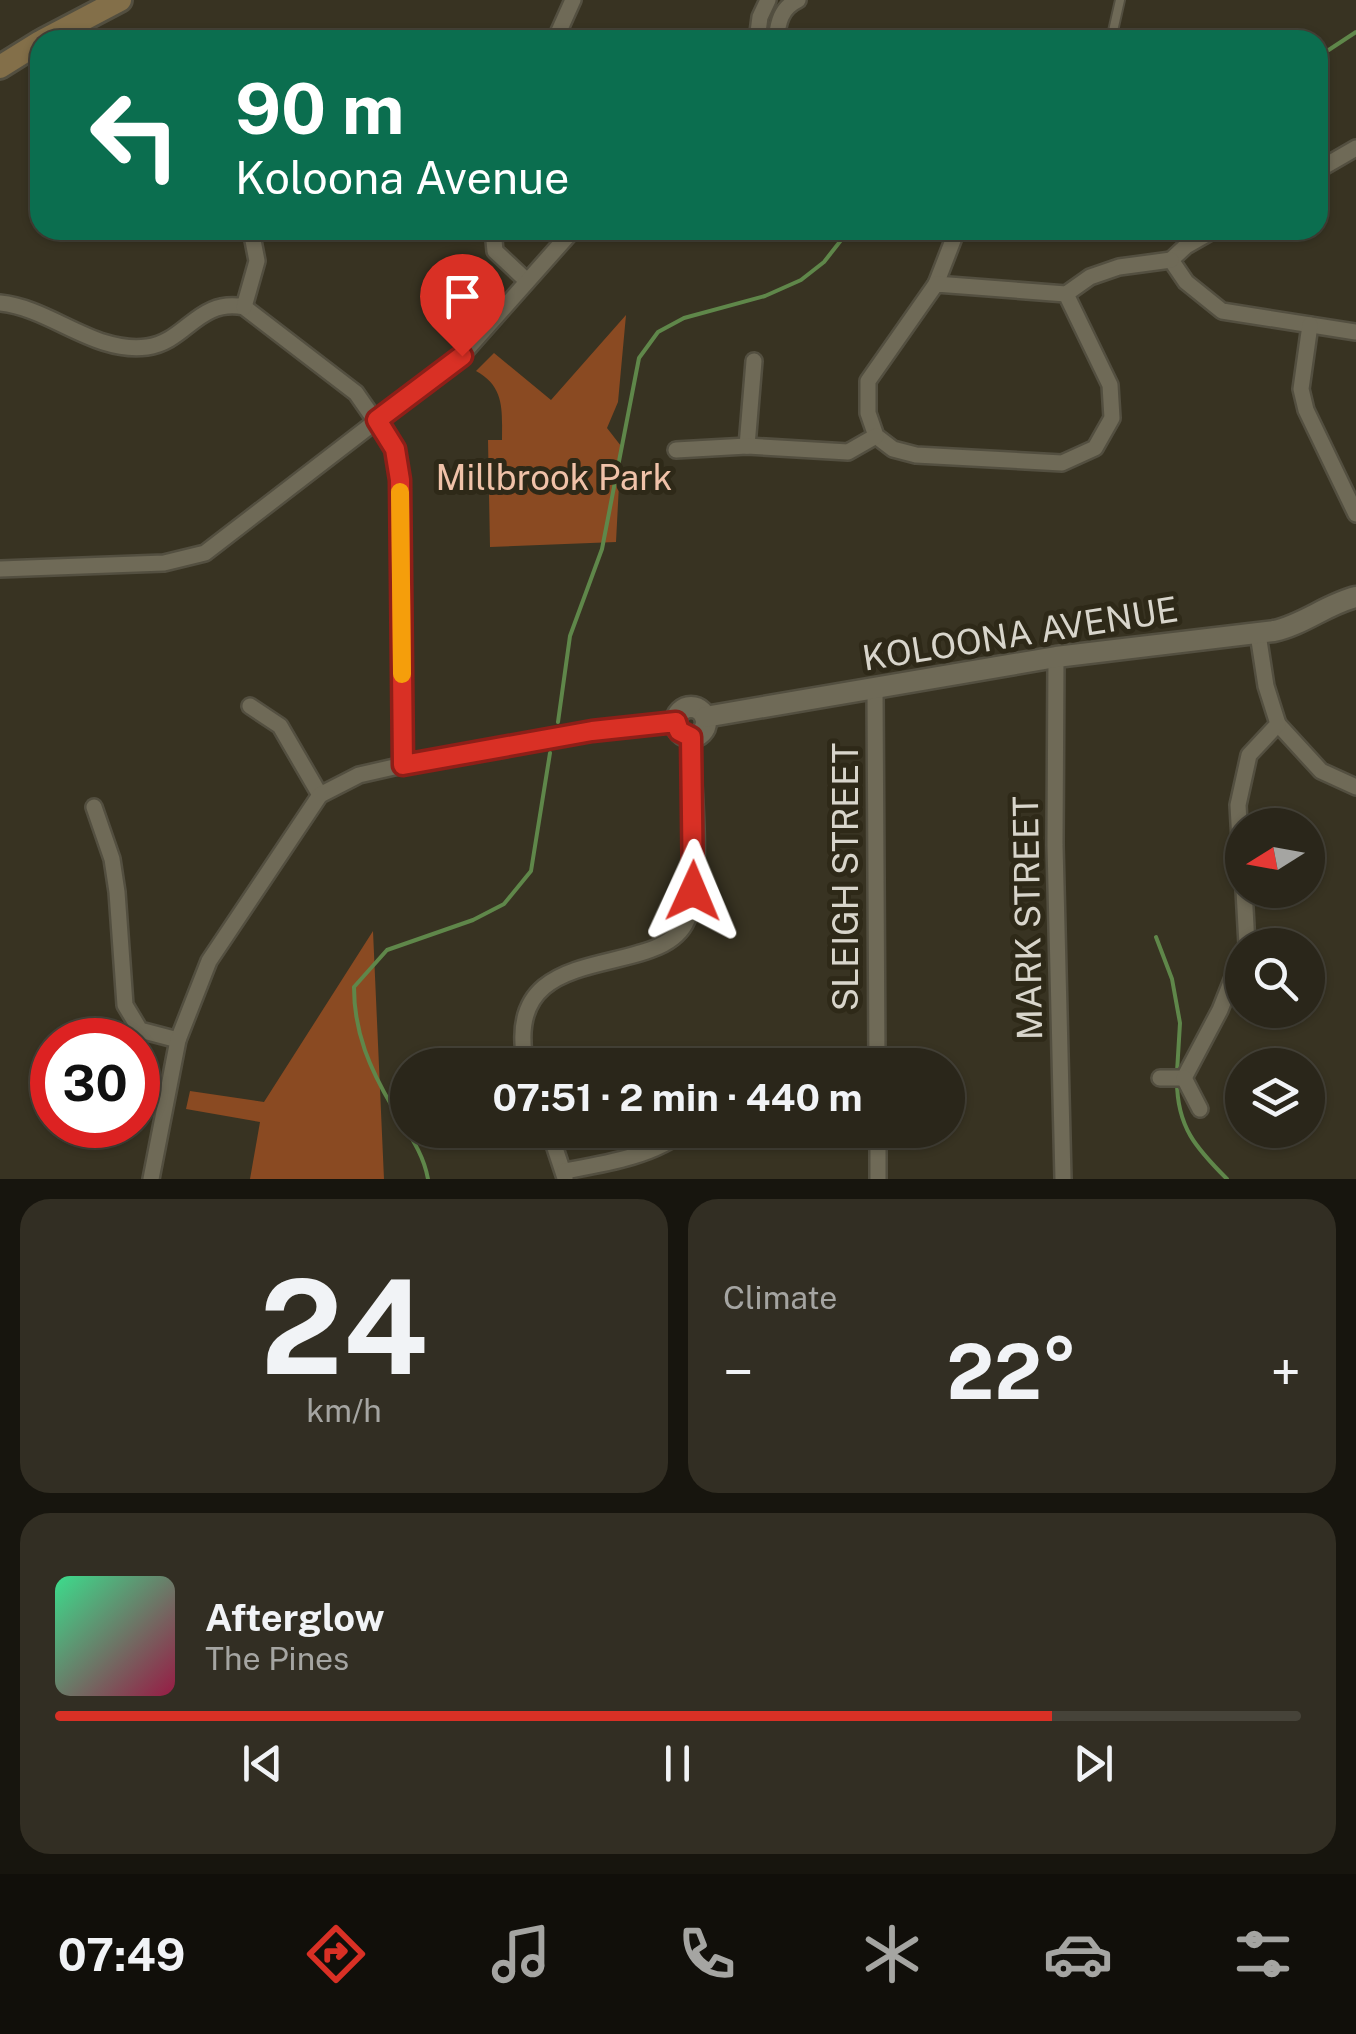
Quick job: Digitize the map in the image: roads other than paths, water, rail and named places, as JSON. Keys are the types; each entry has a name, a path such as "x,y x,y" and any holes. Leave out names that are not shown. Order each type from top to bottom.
{"main road":[{"path":"63,30 120,0"},
{"path":"0,68 30,49"}],"street":[{"path":"559,30 572,0"},
{"path":"758,30 768,0"},
{"path":"777,30 788,5 798,0"},
{"path":"1328,164 1356,148"},
{"path":"244,307 257,261 253,240"},
{"path":"494,240 495,251 527,281"},
{"path":"0,569 164,563 197,557 462,356 564,240"},
{"path":"954,240 936,284 868,380 868,413 876,436 893,449 916,455 1062,462 1095,448 1112,418 1110,385 1066,294"},
{"path":"936,284 1066,294 1090,277 1119,267 1170,260 1196,240"},
{"path":"1170,260 1186,282 1222,310 1356,332"},
{"path":"0,304 130,348 164,342 204,312 226,305 244,307 344,382 377,420 395,449 400,480 403,765"},
{"path":"1310,326 1301,388 1306,410 1356,514"},
{"path":"746,446 754,361"},
{"path":"676,450 746,446 848,452 876,436"},
{"name":"KOLOONA AVENUE","path":"683,729 679,712 690,706 705,717 1056,657 1288,628 1348,598 1356,582"},
{"path":"1258,634 1266,686 1278,724 1321,770 1356,786"},
{"name":"MARK STREET","path":"1056,657 1063,1179"},
{"name":"SLEIGH STREET","path":"874,689 878,1048"},
{"path":"250,706 280,726 320,795"},
{"path":"1238,808 1249,755 1278,724"},
{"path":"150,1179 178,1040 209,961 320,795 359,776 403,765 592,731 683,729 693,891 687,920 674,938 654,949 584,966 546,987 527,1018 524,1048"},
{"path":"94,807 112,859 125,1005 140,1030 178,1040"},
{"path":"1184,1078 1225,998"},
{"path":"1160,1078 1184,1078"},
{"path":"1184,1078 1200,1108"},
{"path":"555,1148 565,1175 651,1148"},
{"path":"878,1148 878,1179"}],"lane":[{"path":"1113,30 1120,0"}],"waterway":[{"path":"1328,50 1356,32"},
{"path":"558,722 570,636 602,549 639,358 658,332 684,318 765,296 801,280 824,262 841,240"},
{"path":"428,1179 418,1151 365,1050 354,987 387,950 473,920 504,904 531,871 550,753"},
{"path":"1156,937 1172,979 1180,1023 1177,1072"},
{"path":"1177,1081 1180,1111 1190,1136 1227,1179"}],"park label":[{"name":"Millbrook Park","path":"554,478"}]}
